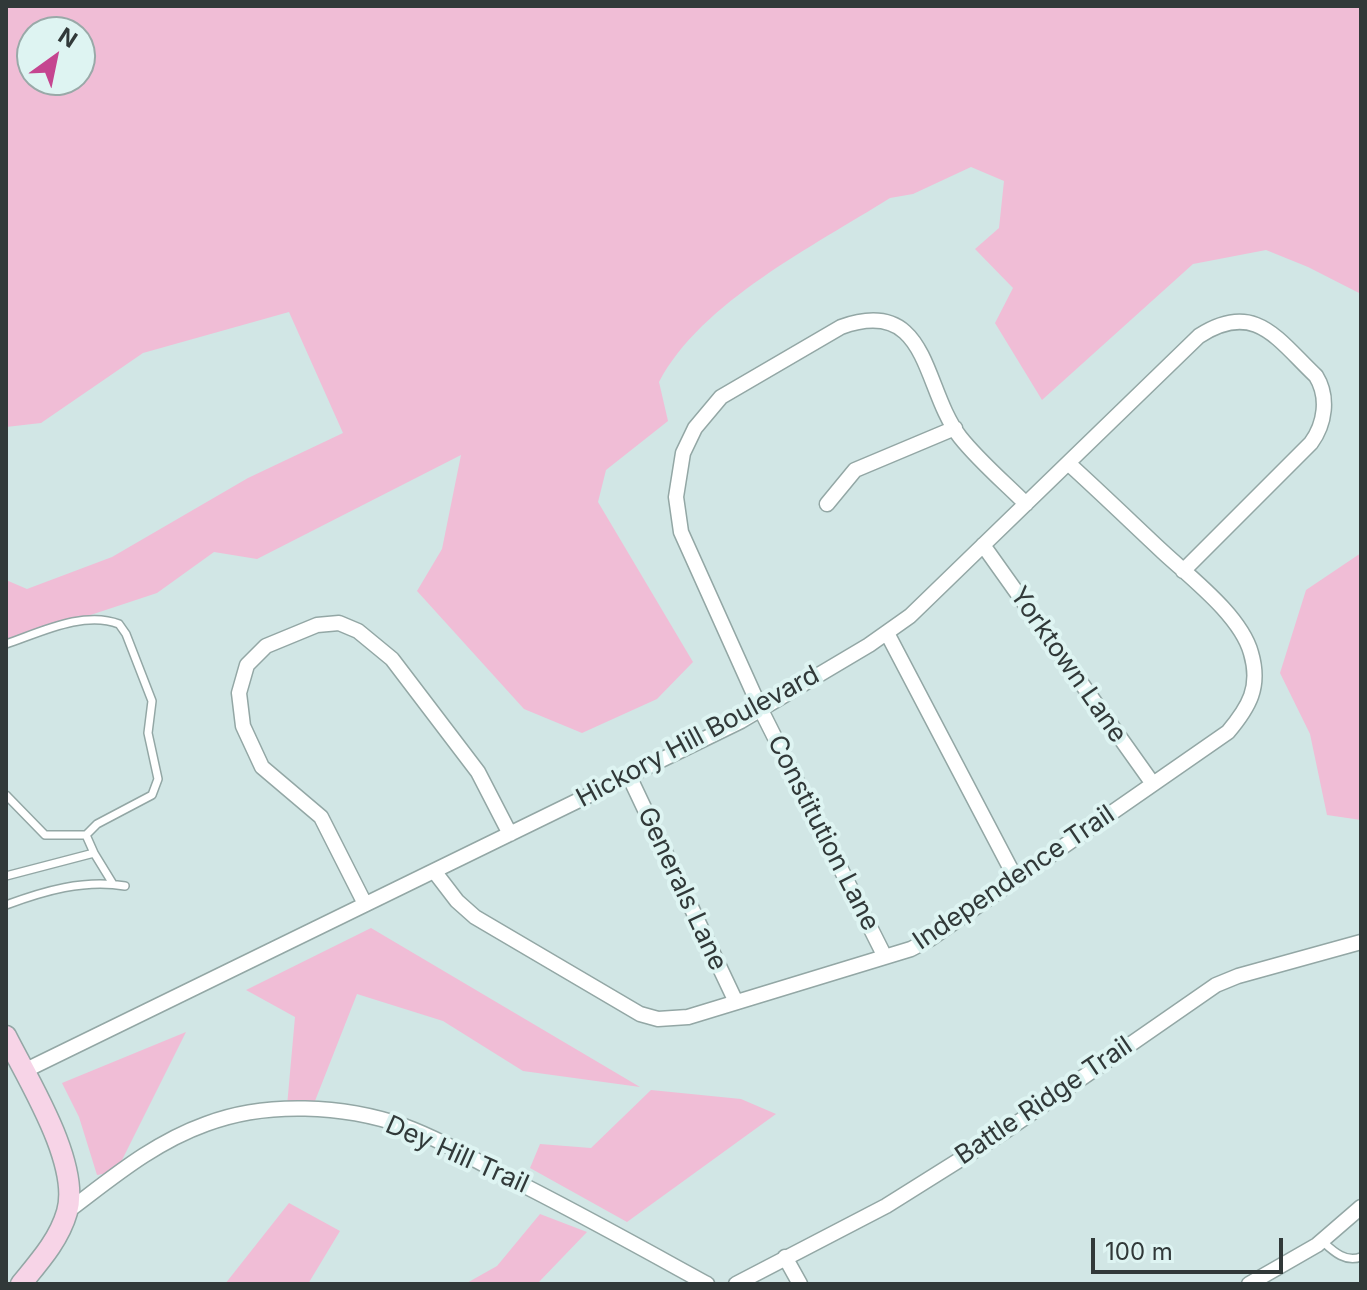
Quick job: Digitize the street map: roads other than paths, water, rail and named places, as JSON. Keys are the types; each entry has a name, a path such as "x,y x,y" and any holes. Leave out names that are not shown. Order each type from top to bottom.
{"main road":[{"path":"6,1036 66,1162 70,1185 68,1211 44,1256 21,1284"}],"street":[{"name":"Constitution Lane","path":"885,957 761,710 681,532 676,497 681,464 695,428 721,397 841,327 863,319 880,319 911,337 920,351 941,405 955,428 1026,504"},
{"name":"Hickory Hill Boulevard","path":"24,1071 761,710 910,616 1199,336 1226,322 1253,323 1268,330 1316,376 1322,386 1324,409 1318,434 1183,571"},
{"path":"827,504 855,470 955,428"},
{"name":"Independence Trail","path":"434,871 457,901 475,917 640,1014 658,1019 688,1017 911,949 930,939 1228,732 1252,699 1252,656 1246,637 1183,571 1068,463"},
{"name":"Yorktown Lane","path":"983,545 1153,784"},
{"path":"365,904 321,817 262,767 243,726 239,693 243,677 247,665 266,646 317,625 339,623 378,645 478,772 510,834"},
{"path":"887,633 1016,879"},
{"name":"Generals Lane","path":"629,776 736,1002"},
{"name":"Battle Ridge Trail","path":"736,1284 886,1206 1004,1132 1216,985 1361,942"},
{"name":"Dey Hill Trail","path":"68,1211 146,1152 207,1123 288,1109 339,1111 385,1120 427,1137 564,1205 707,1284"},
{"path":"1249,1284 1296,1259 1361,1207"},
{"path":"785,1257 800,1284"}],"lane":[{"path":"6,644 77,622 94,620 119,624 126,634 152,701 148,733 157,784 152,795 97,824 86,835 45,835 6,795"},
{"path":"86,835 113,884"},
{"path":"6,876 94,853"},
{"path":"6,905 45,891 103,883 125,886"},
{"path":"1322,1241 1339,1256 1361,1257"}]}
